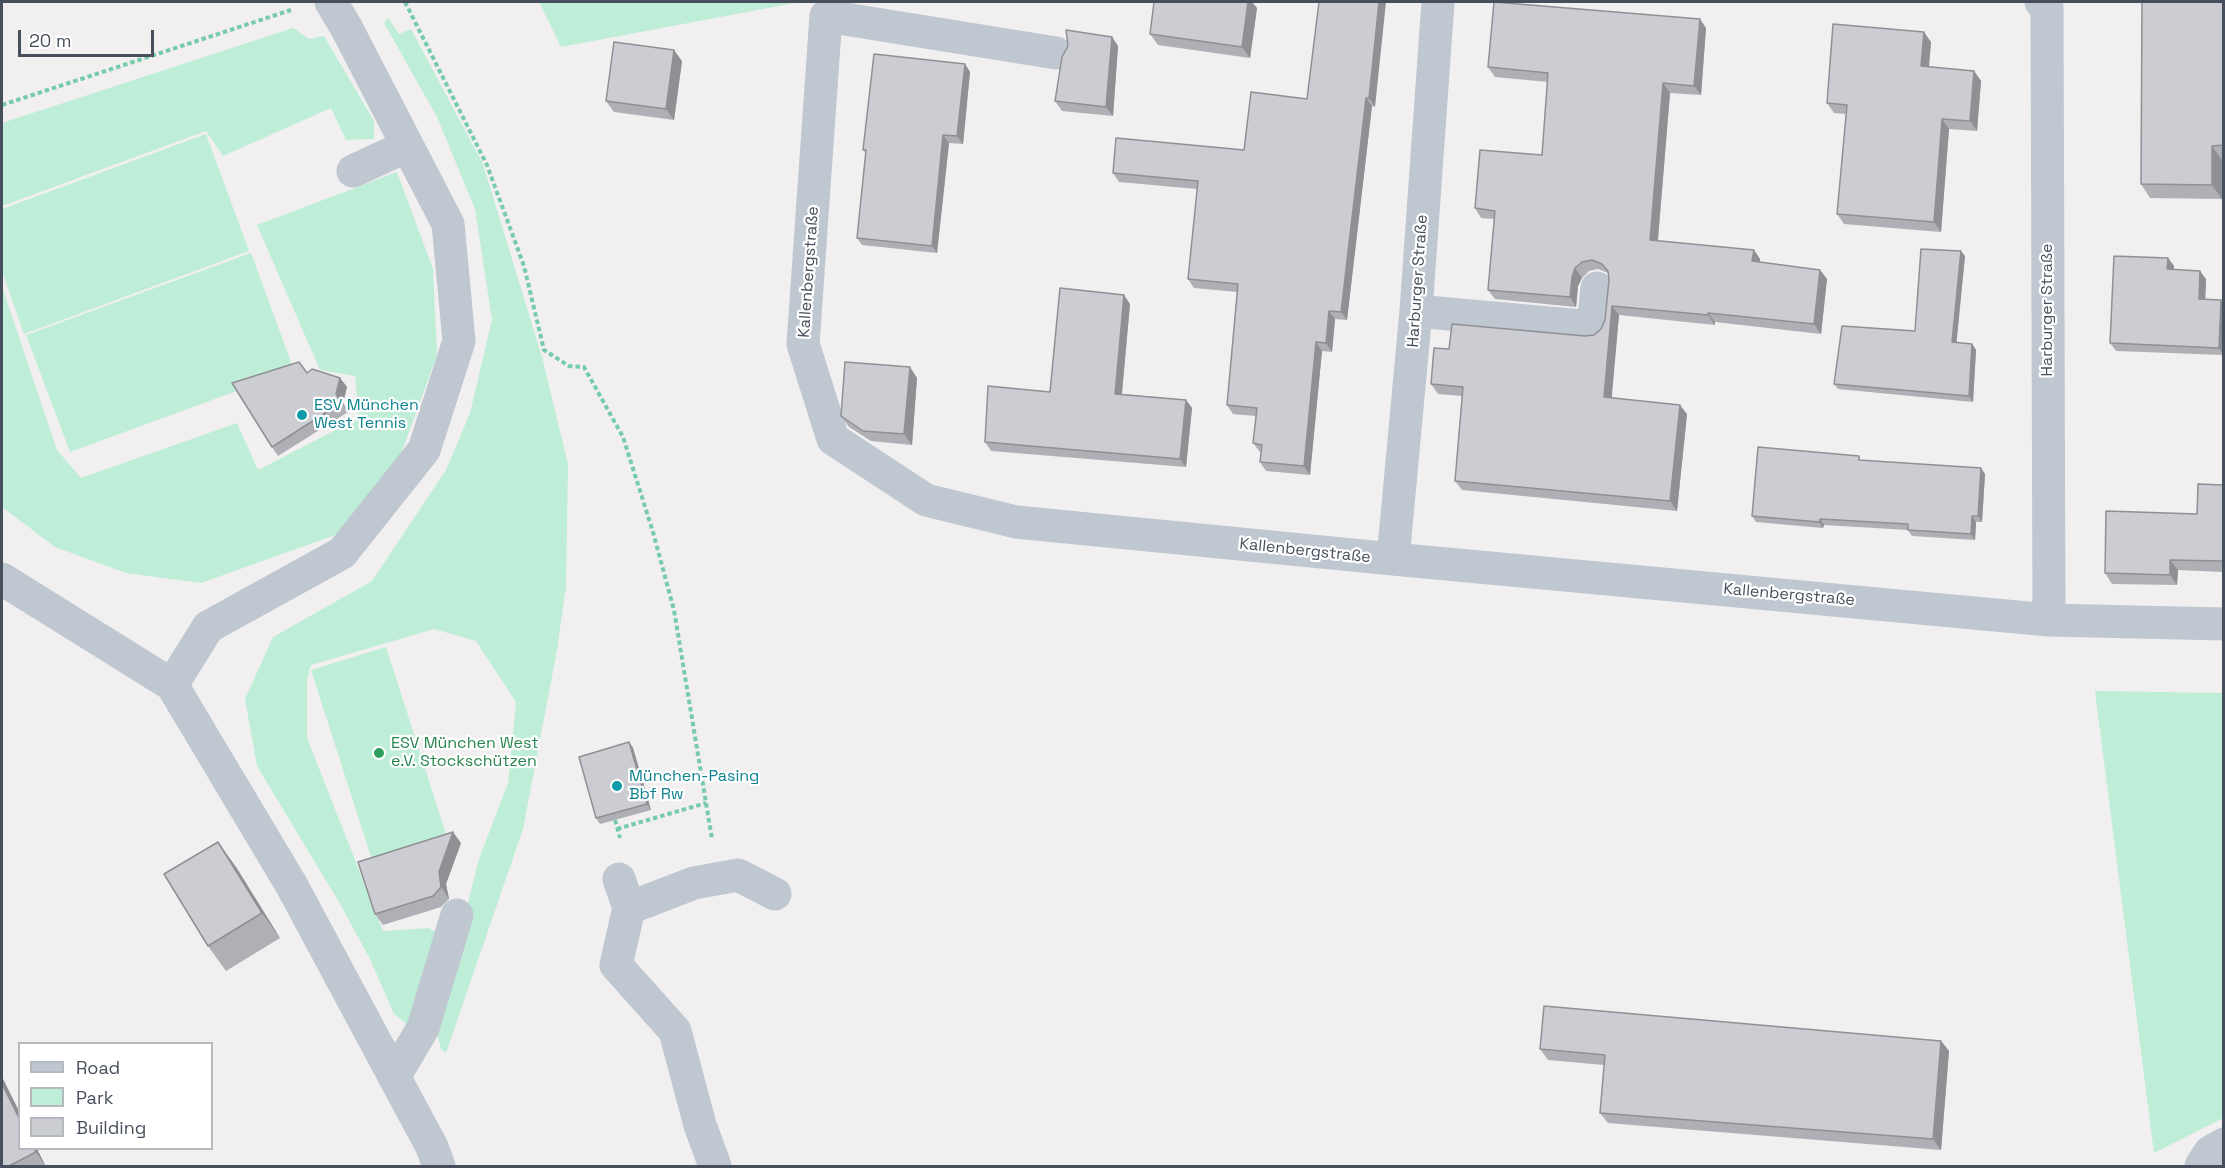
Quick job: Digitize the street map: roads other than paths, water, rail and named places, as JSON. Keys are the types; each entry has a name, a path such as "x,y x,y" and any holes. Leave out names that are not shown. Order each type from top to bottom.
{"street":[{"name":"Harburger Straße","path":"1393,559 1416,311 1438,2"},
{"name":"Harburger Straße","path":"2042,2 2047,8 2049,620"},
{"path":"172,685 208,627 342,553 424,450 459,341 448,224 338,14"},
{"name":"Kallenbergstraße","path":"1056,53 826,16 803,344 833,439 926,500 1016,522 1393,559 2049,620 2223,624"},
{"path":"353,171 407,146"},
{"path":"1416,311 1593,327 1597,288"},
{"path":"2,579 172,685 292,886 432,1147 440,1167"},
{"path":"715,1167 700,1125 675,1031 616,965 623,878 694,883 738,875 775,894"},
{"path":"394,1077 423,1028 457,915"},
{"path":"2202,1167 2210,1152 2223,1144"}],"place":[{"name":"ESV München West Tennis","path":"302,415"},
{"name":"ESV München West e.V. Stockschützen","path":"379,753"},
{"name":"München-Pasing Bbf Rw","path":"617,786"}]}
